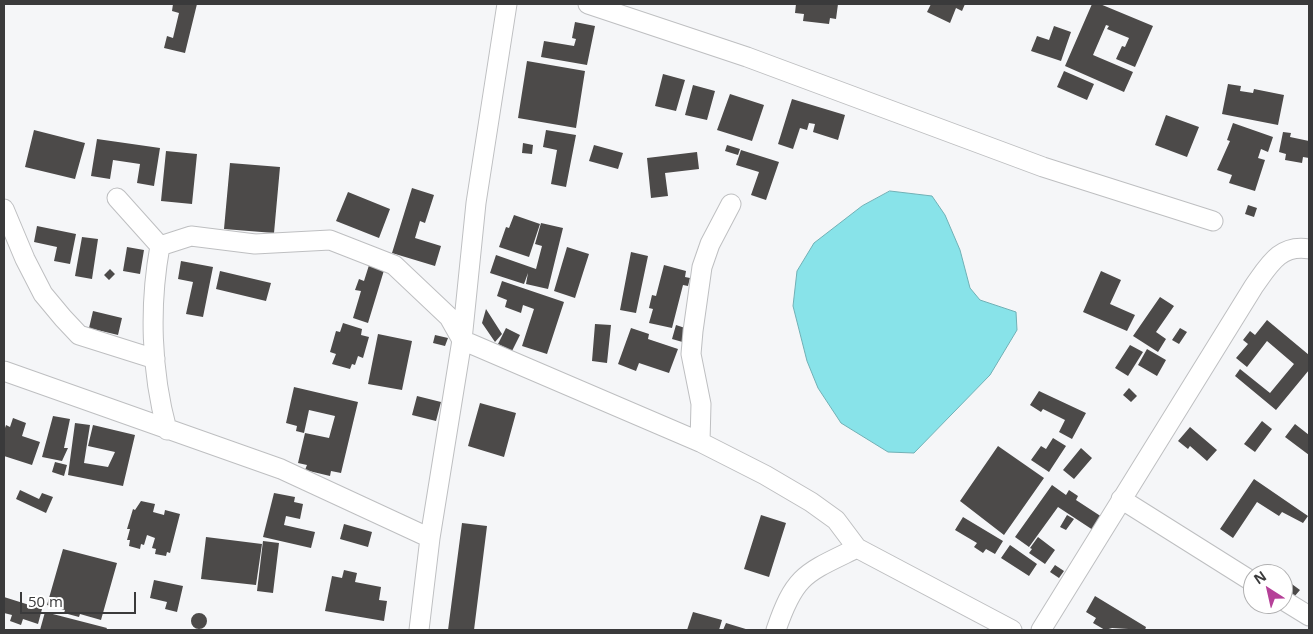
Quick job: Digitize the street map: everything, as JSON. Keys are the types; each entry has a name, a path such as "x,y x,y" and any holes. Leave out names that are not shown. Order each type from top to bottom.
{"street":[{"path":"419,630 430,538 462,340 476,203 507,4"},
{"path":"588,4 747,57 1043,167 1213,221"},
{"path":"117,198 160,246"},
{"path":"700,442 701,404 691,354 693,331 702,268 710,244 731,204"},
{"path":"4,209 25,259 43,294 68,324 79,334 155,359"},
{"path":"160,246 191,236 255,244 330,240 394,265 449,316 462,340 700,442 765,475 811,502 836,520 857,548 1012,630"},
{"path":"160,246 155,275 155,377 167,430"},
{"path":"1041,630 1254,286 1274,258 1285,250 1300,247 1309,248"},
{"path":"4,371 281,469 430,538"},
{"path":"1121,499 1243,576"},
{"path":"776,630 798,582 809,571 857,548"},
{"path":"1293,606 1309,616"}],"water":[{"path":"890,191 932,196 945,215 960,250 970,288 980,300 1016,312 1017,330 990,375 914,453 888,452 841,423 818,388 807,361 793,306 797,271 814,243 862,206"}],"building":[{"path":"173,4 197,4 185,53 164,48 167,36 173,38 179,13 172,11"},
{"path":"796,4 838,4 836,19 830,18 829,24 803,21 804,14 795,13"},
{"path":"931,4 965,4 962,11 956,8 950,23 927,12"},
{"path":"1092,4 1100,4 1153,26 1135,67 1116,59 1122,46 1125,47 1129,38 1107,29 1109,26 1106,25 1093,55 1133,72 1124,92 1065,66"},
{"path":"575,22 595,26 587,65 541,57 544,41 574,46 576,39 572,38"},
{"path":"1054,26 1071,32 1061,61 1031,51 1037,36 1049,40"},
{"path":"527,61 585,71 576,128 518,118"},
{"path":"1064,71 1094,84 1087,100 1057,87"},
{"path":"663,74 685,80 676,111 655,106"},
{"path":"1228,84 1241,86 1240,91 1253,93 1254,89 1284,95 1278,125 1222,114"},
{"path":"693,85 715,91 707,120 685,115"},
{"path":"730,94 764,105 752,141 717,130"},
{"path":"792,99 845,115 838,140 813,132 815,124 809,123 807,130 800,128 793,149 778,144"},
{"path":"1166,115 1199,127 1187,157 1155,145"},
{"path":"1233,123 1273,137 1268,152 1261,149 1258,158 1265,160 1255,191 1229,183 1232,175 1217,170 1230,141 1227,140"},
{"path":"34,130 85,143 75,179 25,167"},
{"path":"546,130 576,135 566,187 551,184 557,150 543,147"},
{"path":"1283,132 1291,133 1290,137 1309,141 1309,158 1303,157 1302,163 1285,160 1286,154 1279,152"},
{"path":"97,139 160,148 154,186 137,183 140,164 113,160 110,179 91,176"},
{"path":"523,143 533,145 532,154 522,153"},
{"path":"594,145 623,153 618,169 589,161"},
{"path":"727,145 740,149 738,155 725,151"},
{"path":"741,150 779,162 766,200 751,195 759,172 736,165"},
{"path":"166,151 197,154 192,204 161,201"},
{"path":"697,152 699,169 665,173 668,196 651,198 647,158"},
{"path":"230,163 280,167 274,233 224,229"},
{"path":"412,188 434,195 425,223 420,221 415,238 441,246 435,266 392,253"},
{"path":"348,192 390,209 379,238 336,221"},
{"path":"1248,205 1257,208 1254,217 1245,214"},
{"path":"514,215 540,224 529,257 499,247 506,227 509,228"},
{"path":"541,223 563,228 548,289 526,284 528,273 524,284 490,273 496,255 536,269 542,246 535,244"},
{"path":"37,226 76,234 70,264 54,261 57,247 34,242"},
{"path":"82,237 98,239 92,279 75,276"},
{"path":"127,247 144,250 140,274 123,271"},
{"path":"567,247 589,254 575,298 554,291"},
{"path":"631,252 648,256 636,313 620,310"},
{"path":"181,261 213,267 203,317 186,314 193,282 178,279"},
{"path":"370,262 385,267 368,323 353,318 361,291 355,290 359,279 364,281"},
{"path":"664,265 686,271 685,277 690,278 688,286 683,285 672,328 649,323 653,309 649,308 652,295 656,296"},
{"path":"110,269 115,274 109,280 104,275"},
{"path":"220,271 271,283 266,301 216,289"},
{"path":"1101,271 1121,280 1110,304 1135,315 1127,331 1083,312"},
{"path":"502,281 564,302 547,354 522,346 534,309 523,305 521,313 505,307 507,300 497,296"},
{"path":"1160,297 1174,306 1156,332 1166,339 1158,352 1133,336"},
{"path":"486,309 502,334 495,342 482,323"},
{"path":"93,311 122,318 118,335 89,328"},
{"path":"1267,320 1309,355 1309,370 1276,410 1235,376 1240,369 1270,393 1294,364 1267,341 1247,367 1236,358 1248,344 1243,340 1250,331 1255,335"},
{"path":"343,323 362,329 361,335 369,337 363,358 358,356 355,365 352,364 350,369 332,364 336,354 330,352 336,331 340,332"},
{"path":"595,324 611,325 607,363 592,361"},
{"path":"676,325 691,330 686,343 672,339"},
{"path":"506,328 520,335 512,351 498,344"},
{"path":"631,328 649,334 648,339 678,349 669,373 639,363 636,371 618,364"},
{"path":"1180,328 1187,332 1179,344 1172,340"},
{"path":"378,334 412,341 402,390 368,384"},
{"path":"435,335 448,338 445,346 433,343"},
{"path":"1130,345 1143,352 1128,376 1115,368"},
{"path":"1147,349 1166,360 1157,376 1138,365"},
{"path":"294,387 358,402 341,473 331,471 330,476 305,470 307,465 298,463 305,433 329,438 335,416 309,410 304,433 296,431 297,426 286,423"},
{"path":"1129,388 1137,396 1131,402 1123,395"},
{"path":"1039,391 1086,413 1072,439 1059,432 1065,420 1043,409 1041,412 1030,405"},
{"path":"417,396 441,402 436,421 412,415"},
{"path":"480,403 516,413 504,457 468,446"},
{"path":"53,416 70,419 64,448 68,448 62,461 42,457"},
{"path":"13,418 26,423 22,436 40,442 32,465 4,456 4,431 6,425 10,427"},
{"path":"1262,421 1272,429 1255,452 1244,444"},
{"path":"75,423 90,425 84,463 108,467 115,452 88,446 93,425 135,435 123,486 68,475"},
{"path":"1295,424 1309,435 1309,455 1285,437"},
{"path":"1190,427 1217,450 1207,461 1190,446 1188,449 1178,441"},
{"path":"1053,438 1066,446 1049,472 1031,460 1041,446 1046,449"},
{"path":"998,446 1044,478 1004,535 960,501"},
{"path":"1081,448 1092,458 1074,479 1063,470"},
{"path":"55,462 67,465 64,476 52,472"},
{"path":"1254,479 1308,516 1303,523 1282,512 1279,516 1257,502 1233,538 1220,529"},
{"path":"1052,485 1066,495 1069,490 1078,496 1076,500 1102,517 1093,530 1058,507 1029,547 1015,537"},
{"path":"20,490 39,499 42,493 53,497 46,513 16,499"},
{"path":"274,493 295,497 294,502 303,504 300,519 286,516 284,525 315,532 311,548 263,537"},
{"path":"141,501 155,504 153,512 164,515 165,510 180,514 170,553 167,552 166,556 155,554 156,549 152,548 155,538 147,535 144,545 141,544 140,549 129,546 130,540 127,540 130,529 127,529 133,509 135,510"},
{"path":"761,515 786,523 769,577 744,569"},
{"path":"1067,515 1074,519 1066,530 1060,527"},
{"path":"963,517 1003,541 995,554 986,549 983,553 974,547 977,543 955,530"},
{"path":"462,523 487,526 474,630 448,630"},
{"path":"344,524 372,532 368,547 340,539"},
{"path":"206,537 262,544 256,585 201,579"},
{"path":"1038,537 1055,550 1045,564 1029,553 1032,549 1030,548"},
{"path":"263,541 279,543 273,593 257,591"},
{"path":"1010,545 1037,564 1029,576 1001,558"},
{"path":"63,549 117,563 101,620 80,614 79,617 64,613 65,610 47,605"},
{"path":"1055,565 1064,571 1059,578 1050,572"},
{"path":"344,570 357,573 355,582 381,587 379,600 387,601 384,621 325,611 332,576 342,578"},
{"path":"154,580 183,586 177,612 165,609 167,602 150,598"},
{"path":"1293,585 1300,590 1293,596"},
{"path":"1095,596 1146,627 1145,630 1112,628 1105,630 1093,623 1096,618 1086,612"},
{"path":"4,597 42,609 38,624 23,619 21,625 10,621 12,615 4,613"},
{"path":"45,612 107,628 106,630 40,630"},
{"path":"693,612 722,620 719,630 687,630"},
{"path":"199,613 207,621 199,629 191,621"},
{"path":"726,623 749,630 723,630"}]}
